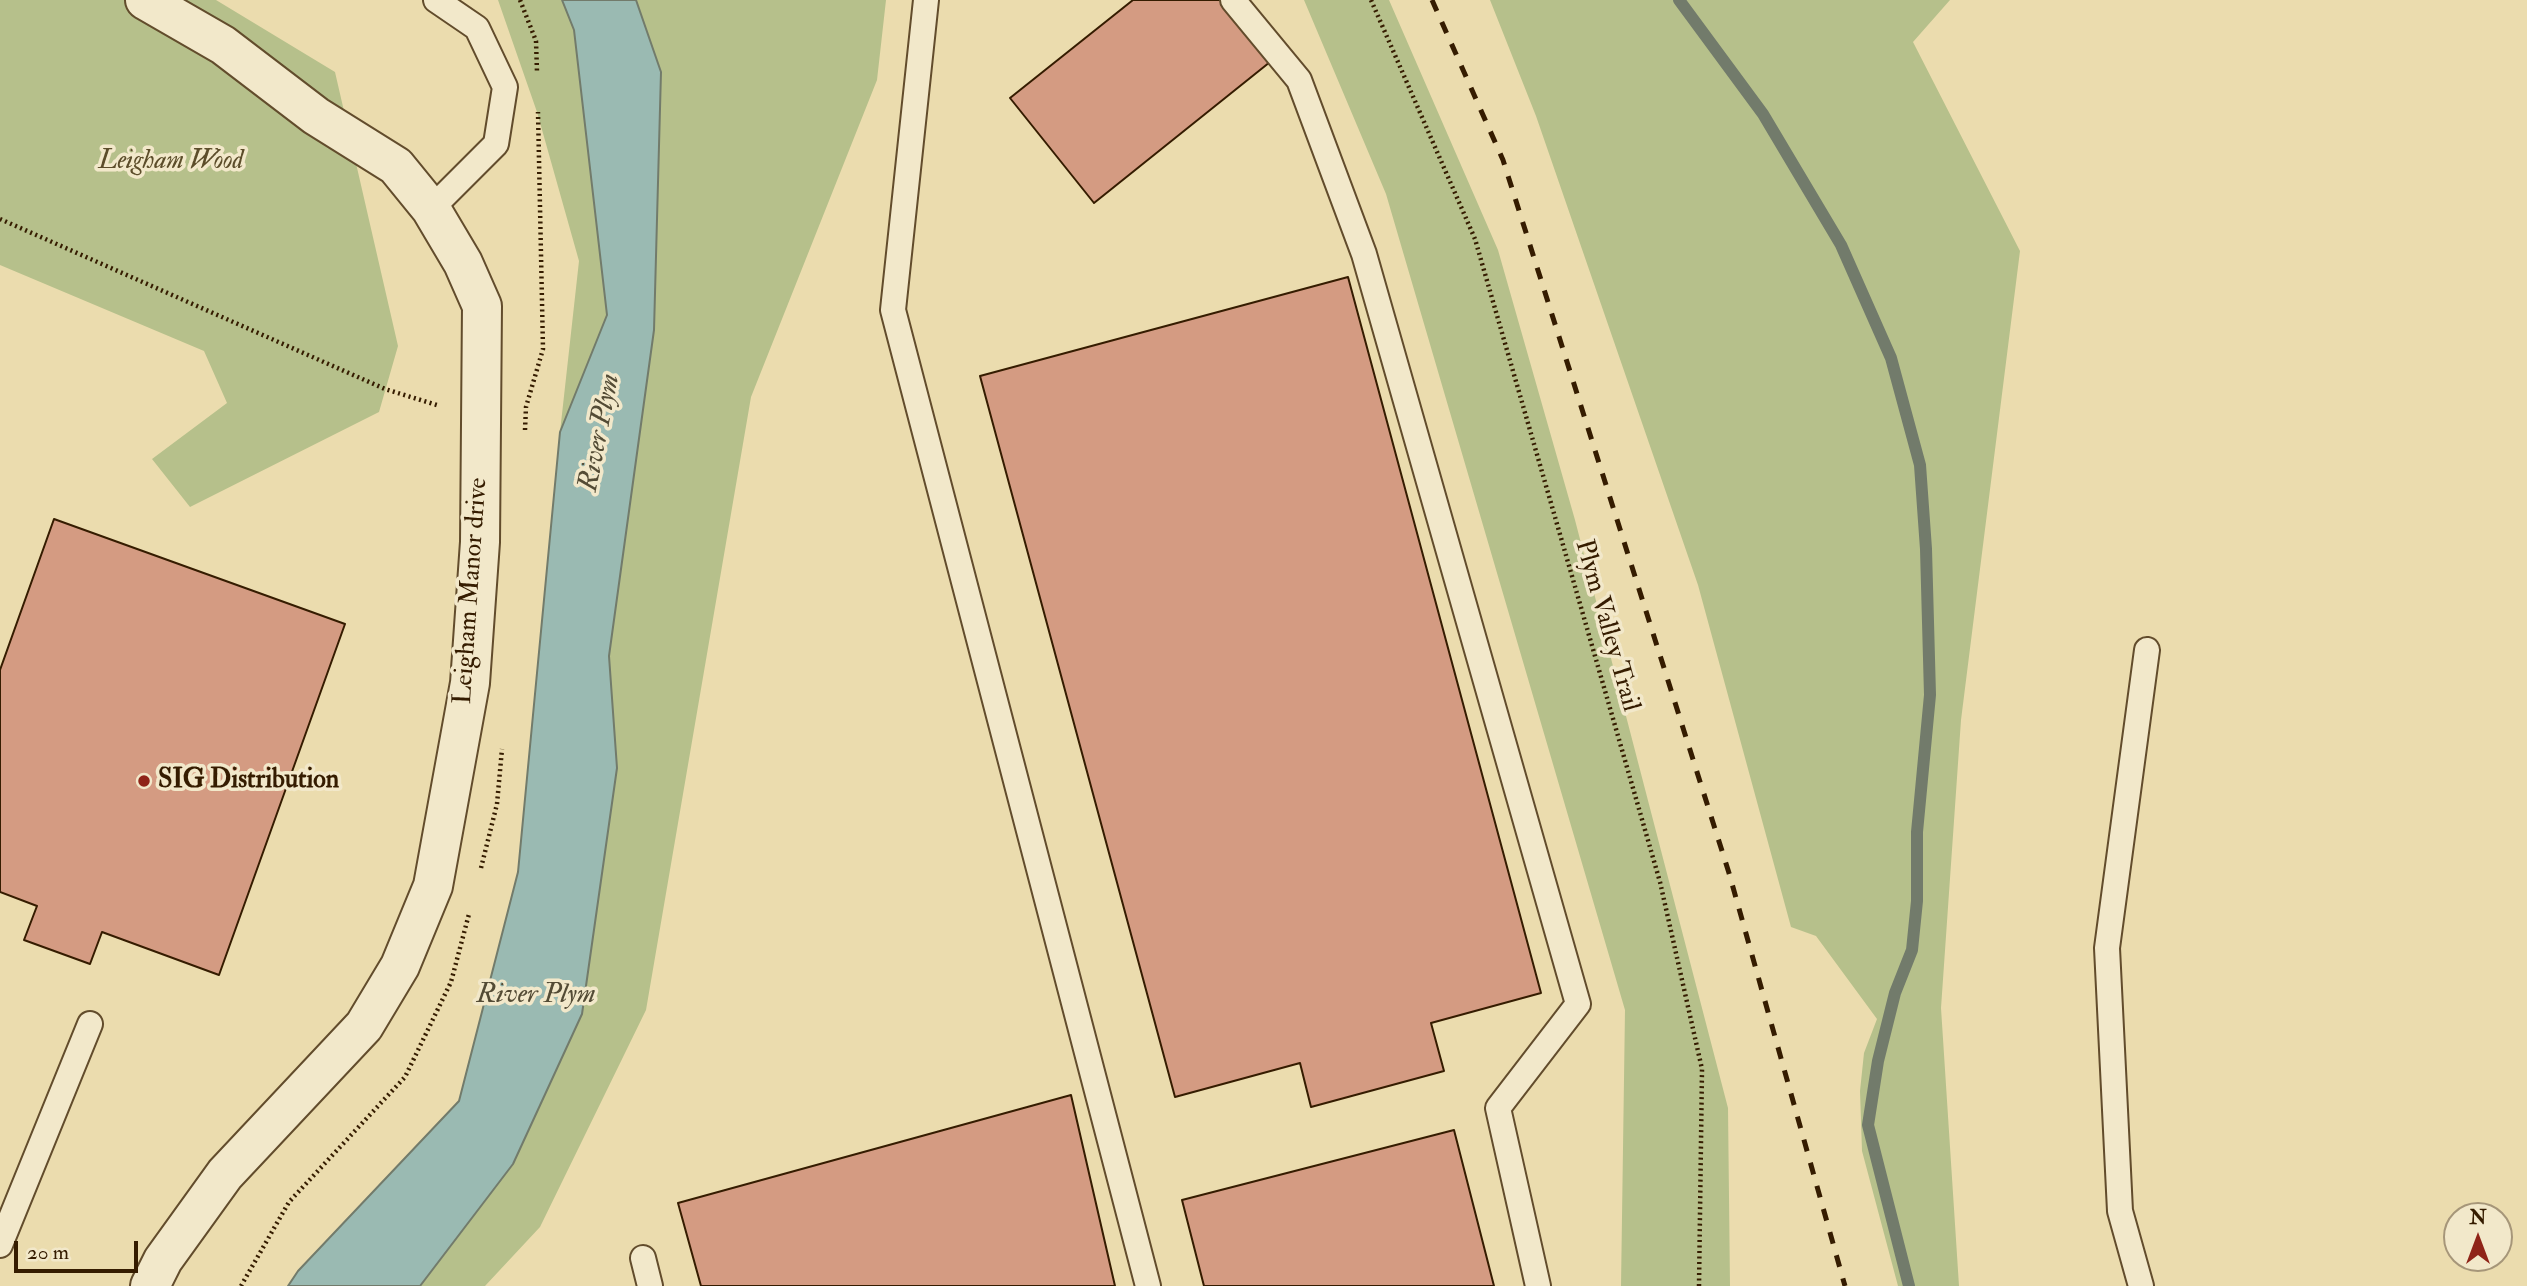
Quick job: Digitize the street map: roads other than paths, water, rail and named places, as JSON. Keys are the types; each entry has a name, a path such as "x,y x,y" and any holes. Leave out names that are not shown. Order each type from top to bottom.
{"street":[{"name":"Leigham Manor drive","path":"145,0 223,45 316,116 396,166 431,209 463,263 482,306 480,542 470,683 433,886 400,966 364,1026 298,1093 225,1174 163,1260 150,1286"}],"lane":[{"path":"431,209 496,144 505,87 477,28 436,0"},
{"path":"926,0 893,310 1148,1286"},
{"path":"1233,0 1299,80 1364,254 1578,1004 1497,1108 1538,1286"},
{"path":"2141,1286 2120,1210 2107,948 2147,650"},
{"path":"0,1245 90,1024"},
{"path":"643,1258 650,1286"}],"water":[{"name":"River Plym","path":"562,0 636,0 661,72 654,330 609,656 617,768 582,1014 513,1164 420,1286 288,1286 298,1271 459,1101 518,872 560,432 607,315 574,30"}],"waterway":[{"path":"1679,0 1763,114 1841,245 1891,358 1920,465 1926,549 1930,695 1917,832 1917,901 1912,950 1895,993 1878,1061 1868,1125 1909,1286"}],"railway":[{"path":"1432,0 1503,160 1729,873 1845,1286"}],"place":[{"name":"SIG Distribution","path":"144,781"}],"park label":[{"name":"Leigham Wood","path":"171,162"}]}
